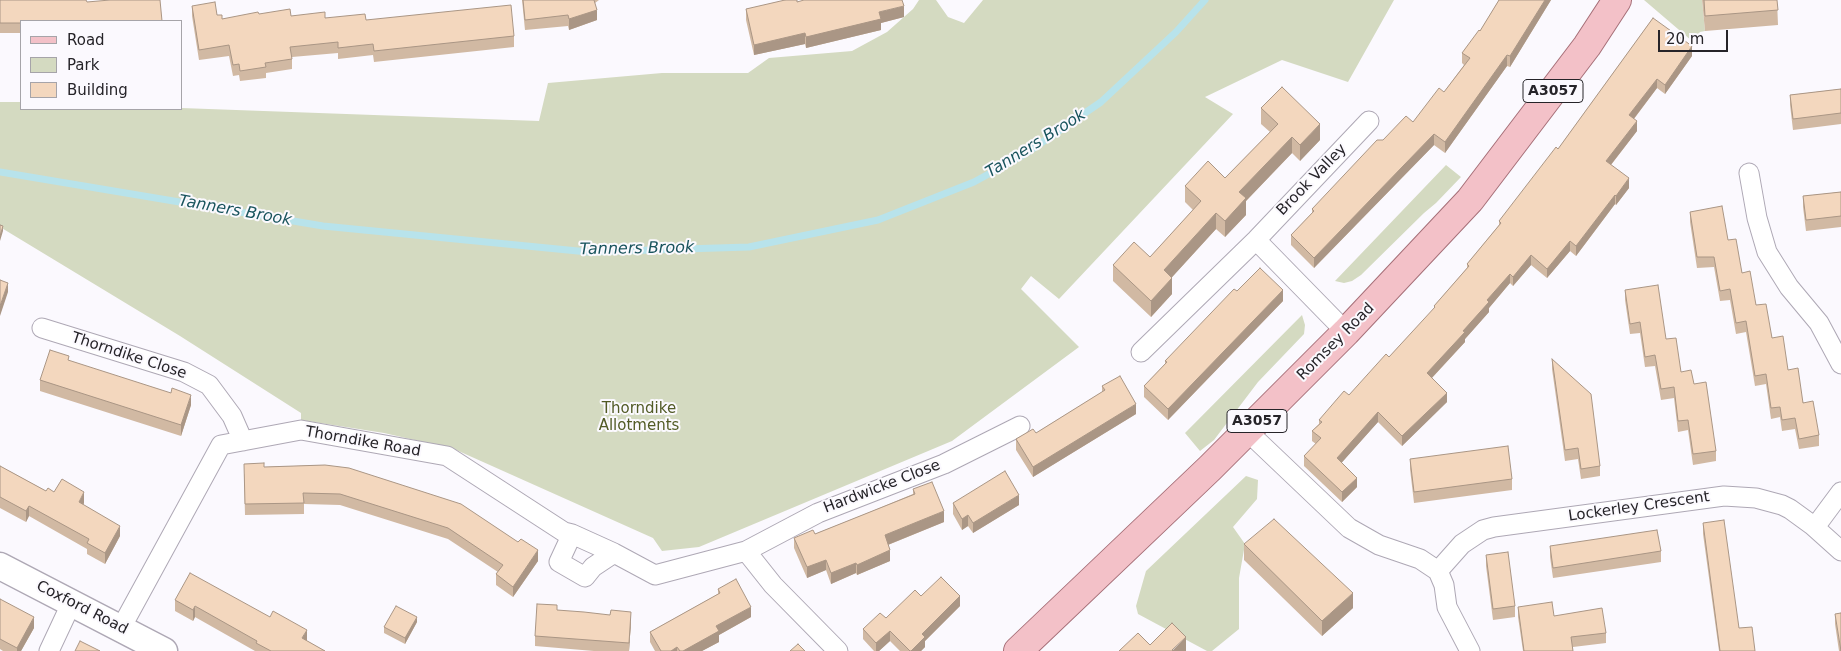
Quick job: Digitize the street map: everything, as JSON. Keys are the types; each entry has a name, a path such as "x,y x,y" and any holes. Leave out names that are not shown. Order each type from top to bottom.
{"main road":[{"name":"Romsey Road","path":"1018,651 1210,468 1346,332 1470,200 1587,46 1617,0"}],"street":[{"name":"Brook Valley","path":"1142,352 1256,240 1369,121"},
{"path":"1749,173 1757,218 1767,252 1789,287 1819,322 1841,364"},
{"path":"1256,240 1346,332"},
{"name":"Thorndike Close","path":"42,328 184,372 209,385 232,416 243,441"},
{"name":"Hardwicke Close","path":"746,551 818,513 944,464 1020,426"},
{"name":"Thorndike Road","path":"121,628 221,445 301,430 447,456 564,532 614,553 655,575 746,551"},
{"path":"1247,431 1349,528 1379,545 1420,560 1438,571 1444,585 1447,607 1470,651"},
{"path":"1815,527 1841,492"},
{"name":"Lockerley Crescent","path":"1438,571 1462,544 1483,530 1494,527 1717,496 1737,495 1776,502 1790,509 1815,527 1841,551"},
{"path":"572,534 559,562 585,576 593,567 614,553"},
{"path":"746,551 773,585 838,651"},
{"name":"Coxford Road","path":"0,566 164,651"},
{"path":"49,651 71,604"}],"green space":[{"name":"Thorndike Allotments","path":"919,0 936,0 948,17 964,23 983,0 1394,0 1348,82 1282,60 1205,97 1233,114 1059,299 1031,276 1021,289 1079,347 952,441 699,547 662,551 653,538 454,449 384,433 301,420 301,413 180,336 0,227 0,102 20,102 20,110 182,110 182,108 539,121 548,83 662,73 748,73 769,58 852,51 887,32 913,9"},
{"path":"1644,0 1702,0 1705,31 1700,32 1692,41"},
{"path":"1446,165 1461,177 1361,275 1352,281 1344,283 1335,281"},
{"path":"1302,315 1305,325 1304,334 1258,382 1214,440 1200,451 1185,433"},
{"path":"1246,476 1258,480 1257,499 1233,527 1245,544 1239,578 1239,629 1212,651 1207,651 1138,614 1136,606 1146,571"}],"building":[{"path":"0,0 86,0 87,2 160,0 162,20 20,20 20,23 0,23"},
{"path":"523,0 594,0 597,10 569,19 568,15 525,20"},
{"path":"785,0 797,0 797,2 804,0 902,0 904,6 879,12 881,19 806,37 805,33 754,45 746,9"},
{"path":"1499,0 1545,0 1510,56 1507,55 1445,142 1434,134 1314,258 1291,235 1314,211 1312,209 1377,140 1383,140 1406,116 1413,122 1439,88 1444,92 1470,58 1462,53 1480,31"},
{"path":"1704,0 1777,0 1778,10 1705,16"},
{"path":"215,2 217,15 222,15 222,19 258,12 259,14 290,9 291,16 325,12 325,18 365,14 366,20 511,5 514,36 374,51 373,44 338,48 338,42 290,47 292,59 265,63 266,67 240,71 239,64 233,65 229,45 199,50 192,6"},
{"path":"1653,18 1692,46 1665,85 1657,79 1629,115 1637,121 1606,161 1629,178 1576,246 1570,241 1547,269 1531,255 1513,277 1510,274 1487,300 1489,302 1463,331 1465,332 1427,373 1447,393 1402,436 1378,412 1337,458 1357,478 1342,492 1304,456 1321,438 1312,431 1322,422 1319,420 1344,391 1349,395 1386,354 1389,357 1435,307 1469,266 1467,264 1501,223 1499,221 1556,147 1558,149"},
{"path":"1282,87 1320,124 1300,145 1292,137 1239,192 1246,198 1225,221 1216,213 1164,270 1172,278 1151,301 1113,265 1134,242 1150,257 1201,201 1185,186 1208,161 1225,178 1278,124 1261,108"},
{"path":"1841,89 1841,113 1793,119 1790,95"},
{"path":"1841,192 1841,216 1806,220 1803,196"},
{"path":"1722,206 1728,240 1736,239 1742,273 1750,271 1756,305 1766,304 1772,338 1783,336 1788,370 1798,368 1803,403 1813,401 1819,435 1799,439 1795,418 1782,420 1780,407 1771,408 1766,374 1755,376 1746,321 1736,323 1730,289 1720,291 1714,257 1697,257 1690,212"},
{"path":"0,225 3,226 0,236"},
{"path":"1260,268 1283,290 1168,409 1144,386 1167,362 1165,361 1234,289 1237,291"},
{"path":"0,280 8,283 0,306"},
{"path":"1658,285 1666,339 1676,338 1681,372 1691,370 1694,384 1706,382 1716,451 1693,454 1688,420 1678,421 1674,387 1661,389 1655,355 1645,357 1640,322 1630,324 1625,290"},
{"path":"50,350 69,356 68,360 171,393 172,388 191,395 181,425 40,380"},
{"path":"1552,359 1591,394 1600,466 1581,469 1578,448 1565,450"},
{"path":"1120,376 1136,404 1033,467 1016,439 1033,429 1036,433 1105,390 1102,386"},
{"path":"1508,446 1512,479 1414,492 1410,459"},
{"path":"264,463 264,467 325,465 349,468 461,504 518,542 521,539 538,550 513,587 496,574 503,565 448,528 340,494 303,493 304,503 245,504 244,464"},
{"path":"0,466 46,491 48,488 54,492 62,479 84,492 79,502 120,526 105,553 87,543 89,539 29,506 26,511 0,497"},
{"path":"1005,471 1019,495 973,523 968,515 962,519 953,503"},
{"path":"932,482 944,511 885,535 890,550 857,565 856,563 831,573 826,560 807,567 794,538 813,530 815,534 915,494 913,489"},
{"path":"1274,519 1353,593 1322,621 1244,544"},
{"path":"1724,520 1739,628 1752,627 1755,651 1720,651 1703,523"},
{"path":"1657,530 1661,551 1553,568 1550,546"},
{"path":"1508,552 1515,606 1493,609 1486,555"},
{"path":"190,573 270,617 273,611 307,630 302,638 325,651 271,651 195,606 193,610 175,600"},
{"path":"941,577 960,596 922,634 925,637 911,651 890,631 876,643 863,629 880,613 886,618 915,590 921,596"},
{"path":"736,579 751,607 716,626 719,631 683,651 680,651 677,647 671,651 661,651 650,632 720,593 718,589"},
{"path":"0,599 34,617 17,648 0,639"},
{"path":"1552,602 1554,616 1602,608 1606,633 1571,637 1573,651 1524,651 1518,607"},
{"path":"537,604 557,605 557,610 610,615 611,610 631,612 629,643 535,636"},
{"path":"396,606 417,617 405,638 384,627"},
{"path":"1841,613 1841,651 1835,614"},
{"path":"1172,623 1186,637 1173,651 1119,651 1138,633 1150,645"},
{"path":"80,641 100,651 75,651"},
{"path":"798,644 805,651 790,651"}],"waterway":[{"name":"Tanners Brook","path":"0,172 323,226 588,252 749,247 878,220 974,182 1025,154 1101,102 1176,32 1205,0"}]}
